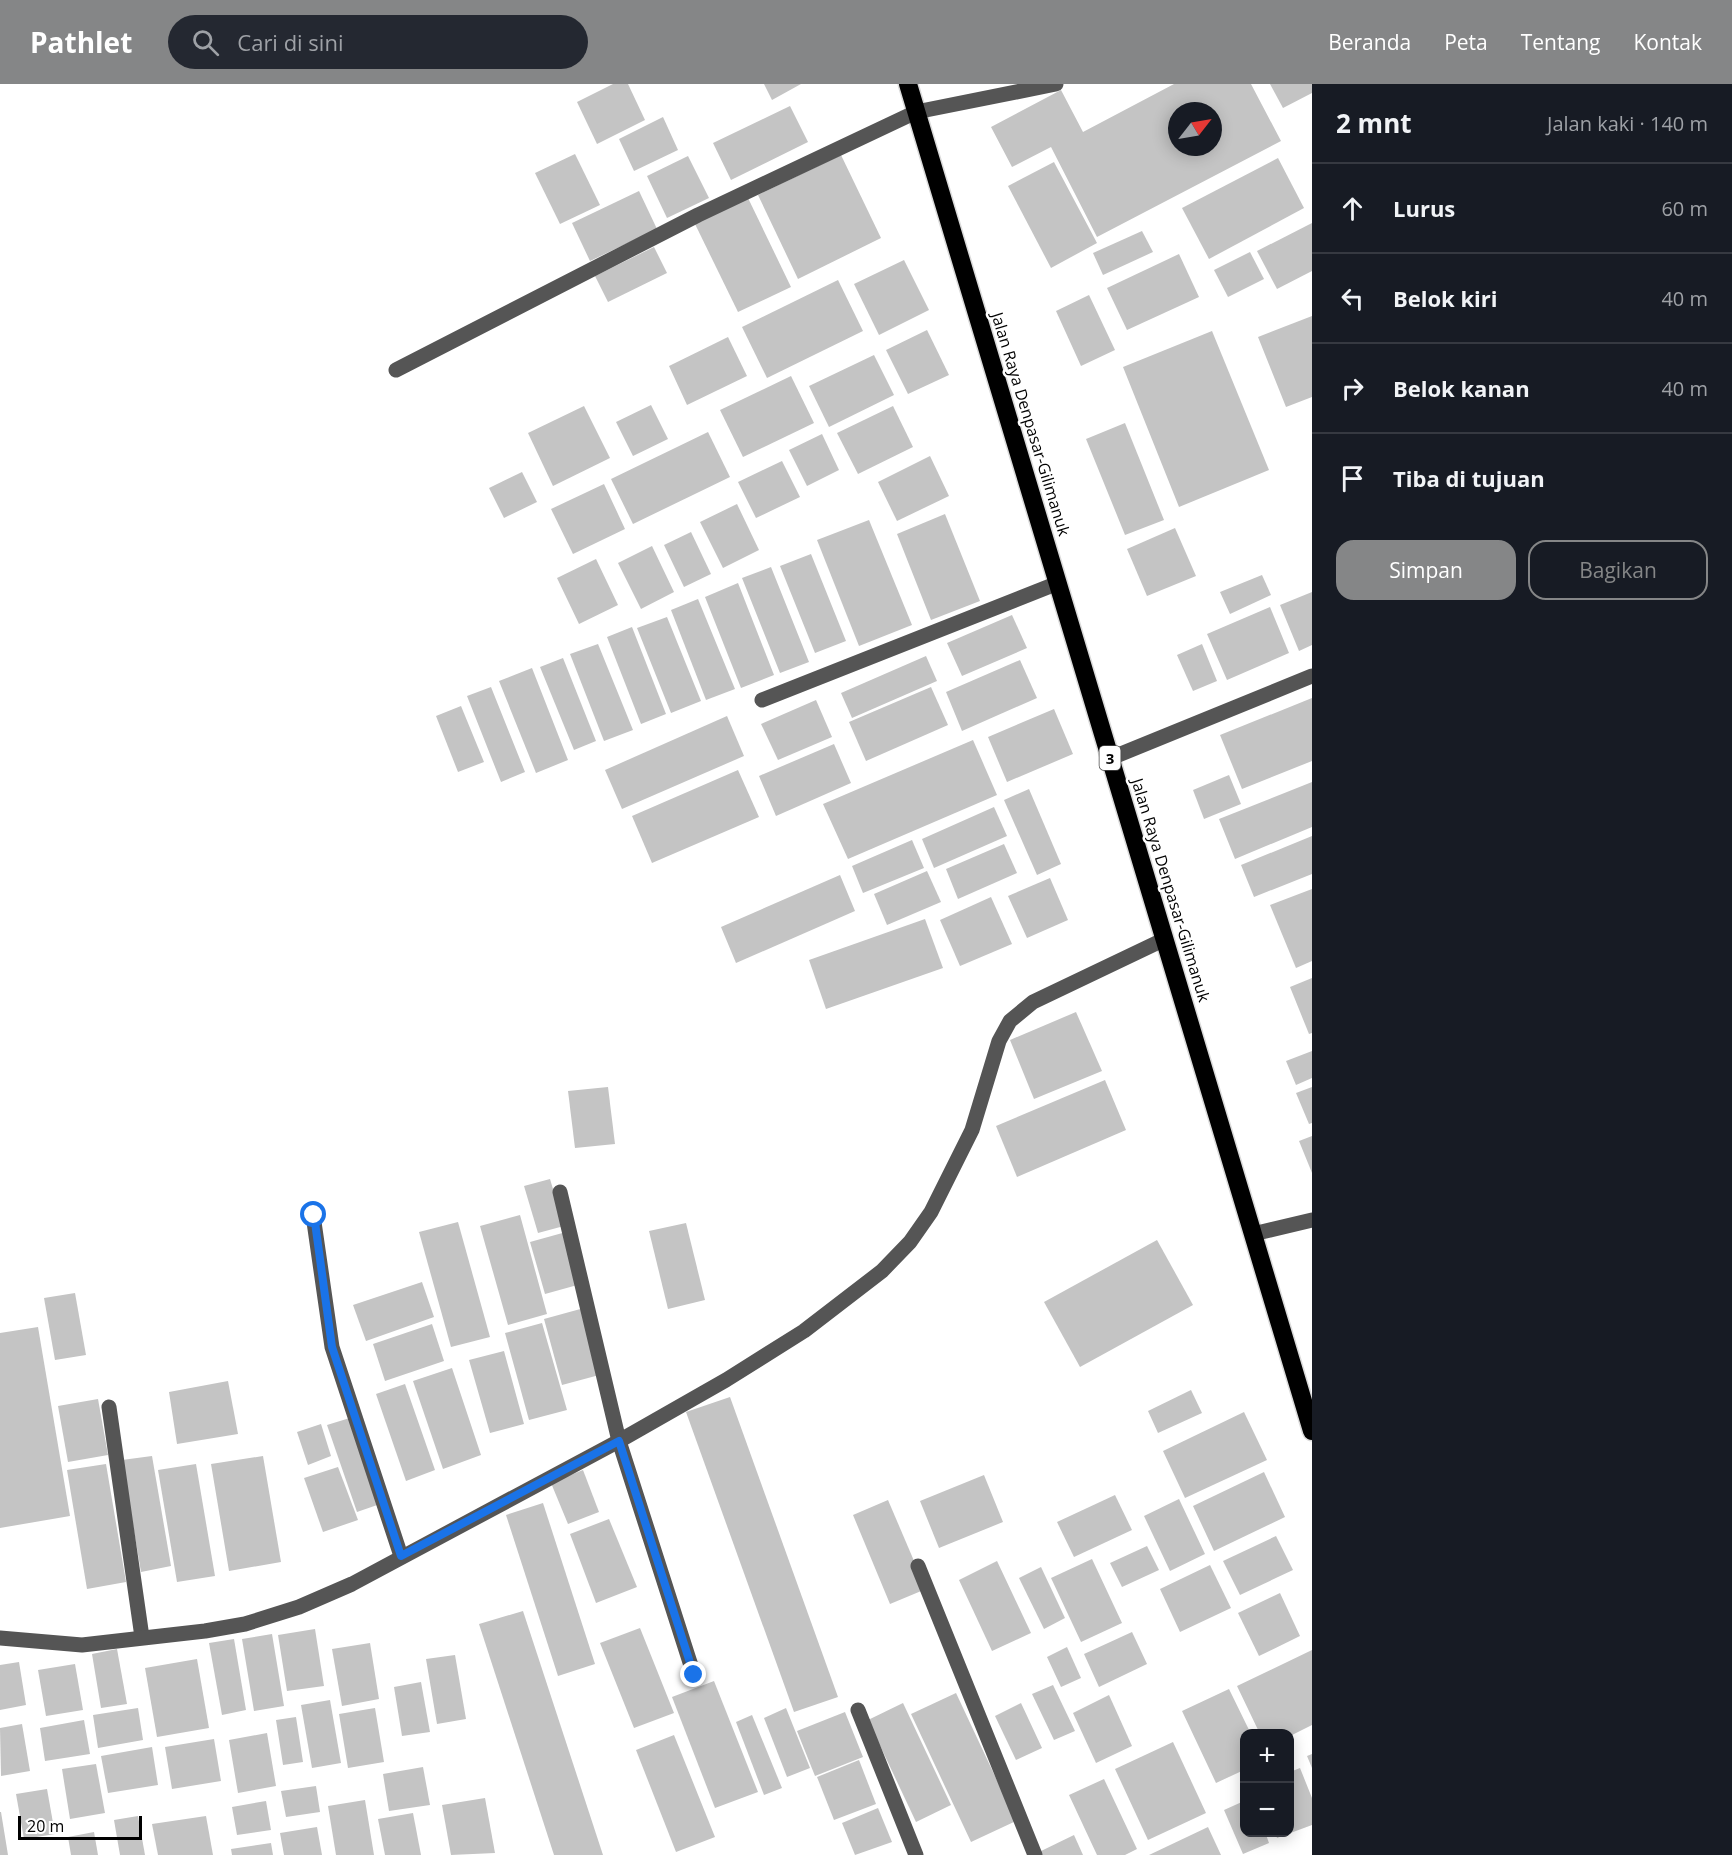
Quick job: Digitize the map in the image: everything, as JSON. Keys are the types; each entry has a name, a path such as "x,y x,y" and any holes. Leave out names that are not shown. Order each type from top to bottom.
{"highway":[{"name":"Jalan Raya Denpasar-Gilimanuk","path":"908,84 1312,1431"}],"street":[{"path":"396,370 698,215 916,112 1056,84"},
{"path":"762,700 1058,583"},
{"path":"1111,758 1312,676"},
{"path":"0,1638 82,1645 245,1624 299,1607 352,1584 619,1441 804,1331 882,1271 910,1242 931,1212 972,1130 999,1041 1010,1021 1033,1002 1165,939"},
{"path":"560,1192 619,1441 694,1675"},
{"path":"314,1215 332,1347 401,1556"},
{"path":"1253,1234 1312,1220"},
{"path":"109,1407 142,1637"},
{"path":"918,1566 1035,1855"},
{"path":"858,1710 916,1855"}],"building":[{"path":"613,84 628,84 645,120 597,144 577,102"},
{"path":"764,84 801,84 772,100"},
{"path":"1174,84 1251,84 1281,141 1097,237 1051,147 1012,167 991,127 1061,90 1083,132"},
{"path":"1270,84 1312,84 1312,93 1283,108"},
{"path":"790,106 808,142 731,180 713,143"},
{"path":"663,117 678,150 634,171 619,139"},
{"path":"575,154 600,205 560,224 535,173"},
{"path":"841,155 881,238 798,279 758,195"},
{"path":"688,156 709,198 667,218 647,176"},
{"path":"1278,158 1304,208 1209,259 1182,208"},
{"path":"1054,162 1097,243 1051,268 1008,186"},
{"path":"639,191 657,229 590,261 572,223"},
{"path":"748,198 791,287 738,312 695,224"},
{"path":"1312,223 1312,271 1277,289 1257,251"},
{"path":"1142,231 1153,252 1103,275 1093,253"},
{"path":"654,247 667,273 608,302 595,276"},
{"path":"1250,252 1264,279 1228,297 1214,270"},
{"path":"1179,254 1199,297 1127,330 1107,288"},
{"path":"904,260 929,310 879,335 854,284"},
{"path":"838,280 863,331 767,378 742,327"},
{"path":"1089,295 1115,350 1081,366 1056,311"},
{"path":"1312,316 1312,397 1286,407 1258,337"},
{"path":"927,330 949,375 908,394 886,350"},
{"path":"1212,331 1269,470 1179,507 1123,367"},
{"path":"728,337 747,376 687,405 669,366"},
{"path":"874,355 894,395 829,427 809,386"},
{"path":"791,376 814,423 743,457 720,410"},
{"path":"651,405 668,439 633,456 616,422"},
{"path":"584,406 610,458 553,486 528,433"},
{"path":"893,406 913,447 858,474 837,433"},
{"path":"1125,423 1164,520 1125,535 1086,439"},
{"path":"708,432 730,477 633,524 611,479"},
{"path":"822,434 839,470 807,486 789,450"},
{"path":"930,456 949,496 897,521 878,482"},
{"path":"782,461 800,497 756,518 738,482"},
{"path":"522,472 537,502 504,518 489,488"},
{"path":"604,484 625,529 573,554 551,509"},
{"path":"737,504 759,550 723,568 700,522"},
{"path":"945,514 980,601 931,620 897,534"},
{"path":"869,520 912,625 859,646 817,540"},
{"path":"1175,528 1196,576 1147,596 1127,549"},
{"path":"691,532 711,574 684,587 664,545"},
{"path":"652,546 674,592 641,609 618,563"},
{"path":"811,554 846,641 815,653 780,566"},
{"path":"596,559 618,605 579,624 557,578"},
{"path":"771,567 809,662 780,673 742,578"},
{"path":"1262,575 1271,595 1230,614 1220,592"},
{"path":"738,583 774,675 741,688 705,597"},
{"path":"1312,592 1312,645 1299,651 1280,605"},
{"path":"698,599 735,689 706,700 671,610"},
{"path":"1270,607 1289,653 1227,680 1207,634"},
{"path":"1012,615 1027,648 962,676 947,643"},
{"path":"667,617 701,701 671,713 637,628"},
{"path":"632,627 666,714 641,724 607,637"},
{"path":"598,644 633,730 604,741 570,654"},
{"path":"1202,644 1217,681 1193,691 1177,655"},
{"path":"926,656 937,681 852,718 841,693"},
{"path":"563,658 596,741 574,750 540,667"},
{"path":"1020,660 1037,698 962,731 946,692"},
{"path":"532,668 568,760 536,773 499,681"},
{"path":"491,687 525,772 501,782 467,696"},
{"path":"931,687 948,725 866,761 849,722"},
{"path":"1312,698 1312,761 1242,789 1220,735"},
{"path":"816,700 832,737 778,760 761,724"},
{"path":"461,706 484,762 458,772 436,716"},
{"path":"1054,709 1073,754 1007,782 988,737"},
{"path":"727,716 744,756 622,809 605,770"},
{"path":"973,740 997,795 848,859 823,804"},
{"path":"834,744 851,783 776,816 759,776"},
{"path":"738,770 759,817 652,863 632,816"},
{"path":"1229,775 1241,804 1204,819 1193,790"},
{"path":"1312,782 1312,827 1235,859 1219,819"},
{"path":"1029,789 1061,864 1037,875 1004,800"},
{"path":"994,807 1007,836 934,868 922,839"},
{"path":"1312,836 1312,874 1254,897 1241,865"},
{"path":"912,840 924,868 863,893 852,866"},
{"path":"1004,844 1017,873 958,899 946,869"},
{"path":"927,871 941,902 887,925 874,894"},
{"path":"840,875 855,911 736,963 721,927"},
{"path":"1050,878 1068,920 1027,938 1008,896"},
{"path":"1312,889 1312,961 1296,968 1270,905"},
{"path":"991,897 1012,944 960,966 940,920"},
{"path":"925,919 943,968 826,1009 809,960"},
{"path":"1312,978 1312,1033 1309,1034 1290,987"},
{"path":"1076,1012 1102,1071 1034,1099 1010,1040"},
{"path":"1312,1051 1312,1078 1296,1085 1286,1061"},
{"path":"1105,1080 1126,1130 1017,1177 996,1126"},
{"path":"608,1087 615,1144 575,1148 568,1091"},
{"path":"1312,1087 1312,1123 1309,1124 1296,1093"},
{"path":"1312,1136 1312,1173 1299,1141"},
{"path":"550,1179 564,1226 538,1233 524,1186"},
{"path":"520,1215 547,1314 508,1325 480,1226"},
{"path":"458,1222 490,1337 451,1347 419,1232"},
{"path":"686,1223 705,1300 668,1309 649,1231"},
{"path":"566,1232 581,1284 545,1294 530,1242"},
{"path":"1157,1240 1193,1305 1080,1367 1044,1302"},
{"path":"422,1282 434,1317 366,1341 353,1305"},
{"path":"75,1293 86,1355 55,1360 44,1298"},
{"path":"584,1308 603,1374 562,1385 544,1319"},
{"path":"542,1323 567,1410 529,1420 505,1333"},
{"path":"432,1324 444,1361 385,1381 373,1344"},
{"path":"38,1327 70,1516 0,1528 0,1333"},
{"path":"504,1351 524,1424 490,1433 469,1360"},
{"path":"452,1368 481,1455 443,1469 413,1381"},
{"path":"228,1381 238,1434 177,1444 169,1392"},
{"path":"405,1384 435,1470 406,1481 376,1394"},
{"path":"1191,1390 1202,1413 1158,1433 1148,1411"},
{"path":"730,1397 838,1697 794,1712 686,1412"},
{"path":"98,1399 108,1455 68,1462 58,1406"},
{"path":"1244,1412 1267,1460 1185,1498 1163,1451"},
{"path":"353,1417 383,1503 357,1512 327,1425"},
{"path":"321,1424 331,1456 308,1465 297,1432"},
{"path":"152,1456 171,1566 141,1572 122,1460"},
{"path":"263,1456 281,1562 229,1571 211,1464"},
{"path":"106,1464 126,1582 87,1589 67,1470"},
{"path":"196,1464 215,1576 177,1582 158,1470"},
{"path":"338,1467 358,1520 323,1532 304,1478"},
{"path":"583,1470 599,1512 568,1524 551,1483"},
{"path":"1264,1472 1285,1517 1214,1551 1193,1506"},
{"path":"984,1475 1003,1522 939,1548 920,1501"},
{"path":"1115,1495 1132,1530 1074,1557 1057,1522"},
{"path":"1179,1499 1205,1554 1170,1571 1144,1516"},
{"path":"888,1500 926,1589 890,1604 853,1515"},
{"path":"543,1503 595,1664 558,1676 506,1515"},
{"path":"609,1519 637,1587 596,1603 570,1534"},
{"path":"1276,1536 1293,1570 1240,1595 1223,1561"},
{"path":"1147,1546 1159,1570 1122,1587 1110,1563"},
{"path":"1092,1559 1122,1623 1081,1642 1051,1578"},
{"path":"997,1561 1031,1633 992,1651 959,1580"},
{"path":"1210,1565 1231,1608 1180,1632 1160,1589"},
{"path":"1041,1567 1065,1618 1044,1629 1019,1578"},
{"path":"1280,1593 1300,1636 1259,1656 1238,1613"},
{"path":"523,1611 603,1855 554,1855 479,1624"},
{"path":"640,1628 674,1713 634,1728 600,1643"},
{"path":"315,1629 324,1686 287,1691 278,1635"},
{"path":"1132,1632 1147,1664 1099,1687 1084,1654"},
{"path":"272,1634 284,1706 254,1711 242,1639"},
{"path":"234,1639 246,1710 222,1715 209,1643"},
{"path":"370,1643 379,1699 342,1706 332,1649"},
{"path":"1067,1647 1081,1678 1061,1687 1047,1657"},
{"path":"117,1649 127,1704 101,1708 92,1654"},
{"path":"1312,1650 1312,1725 1294,1734 1294,1729 1258,1729 1237,1686"},
{"path":"455,1655 466,1719 437,1724 426,1659"},
{"path":"197,1659 209,1728 157,1737 145,1668"},
{"path":"19,1662 26,1705 0,1710 0,1665"},
{"path":"75,1664 83,1710 46,1716 38,1670"},
{"path":"714,1681 758,1792 715,1808 672,1697"},
{"path":"421,1682 430,1732 402,1736 394,1687"},
{"path":"1053,1685 1075,1731 1054,1740 1032,1694"},
{"path":"1229,1689 1249,1729 1240,1729 1240,1772 1216,1783 1182,1711"},
{"path":"956,1693 1016,1821 971,1842 911,1714"},
{"path":"1109,1695 1132,1746 1096,1763 1073,1713"},
{"path":"330,1700 341,1763 312,1768 301,1705"},
{"path":"903,1703 951,1805 916,1822 868,1720"},
{"path":"1021,1703 1042,1748 1016,1760 995,1716"},
{"path":"138,1708 143,1740 98,1748 93,1715"},
{"path":"375,1708 384,1762 348,1768 339,1714"},
{"path":"786,1708 810,1768 787,1777 764,1718"},
{"path":"845,1712 863,1757 815,1776 797,1731"},
{"path":"752,1715 782,1788 764,1795 736,1722"},
{"path":"296,1717 303,1762 283,1765 276,1720"},
{"path":"84,1720 90,1754 45,1761 40,1728"},
{"path":"22,1724 30,1771 1,1776 0,1728"},
{"path":"267,1733 276,1786 238,1793 229,1740"},
{"path":"674,1735 715,1837 676,1852 636,1750"},
{"path":"214,1739 221,1781 172,1789 165,1747"},
{"path":"1173,1742 1206,1813 1148,1840 1115,1769"},
{"path":"152,1747 158,1785 108,1793 101,1756"},
{"path":"1312,1754 1312,1768 1307,1756"},
{"path":"859,1760 876,1804 834,1820 817,1777"},
{"path":"96,1764 105,1813 70,1819 62,1769"},
{"path":"423,1767 430,1805 389,1811 383,1774"},
{"path":"1300,1768 1312,1798 1312,1825 1294,1832 1294,1783 1294,1770"},
{"path":"1104,1779 1137,1849 1125,1855 1097,1855 1069,1795"},
{"path":"316,1786 320,1812 286,1817 281,1791"},
{"path":"47,1789 55,1834 24,1839 16,1794"},
{"path":"485,1798 495,1853 451,1855 442,1805"},
{"path":"365,1800 374,1855 336,1855 328,1806"},
{"path":"266,1801 271,1830 237,1835 232,1807"},
{"path":"1240,1803 1240,1837 1267,1837 1269,1843 1243,1854 1224,1810"},
{"path":"878,1808 892,1842 855,1855 842,1823"},
{"path":"1,1812 8,1855 0,1855"},
{"path":"413,1813 421,1855 385,1855 378,1819"},
{"path":"138,1816 145,1855 120,1855 114,1820"},
{"path":"206,1816 213,1855 158,1855 152,1824"},
{"path":"317,1827 322,1855 284,1855 280,1833"},
{"path":"1208,1827 1221,1855 1149,1855"},
{"path":"94,1832 98,1855 71,1855 68,1837"},
{"path":"1074,1835 1083,1855 1040,1855 1039,1852"},
{"path":"271,1843 273,1855 232,1855 231,1849"}],"route":[{"path":"314,1215 332,1347 401,1556 619,1441 694,1675"}]}
